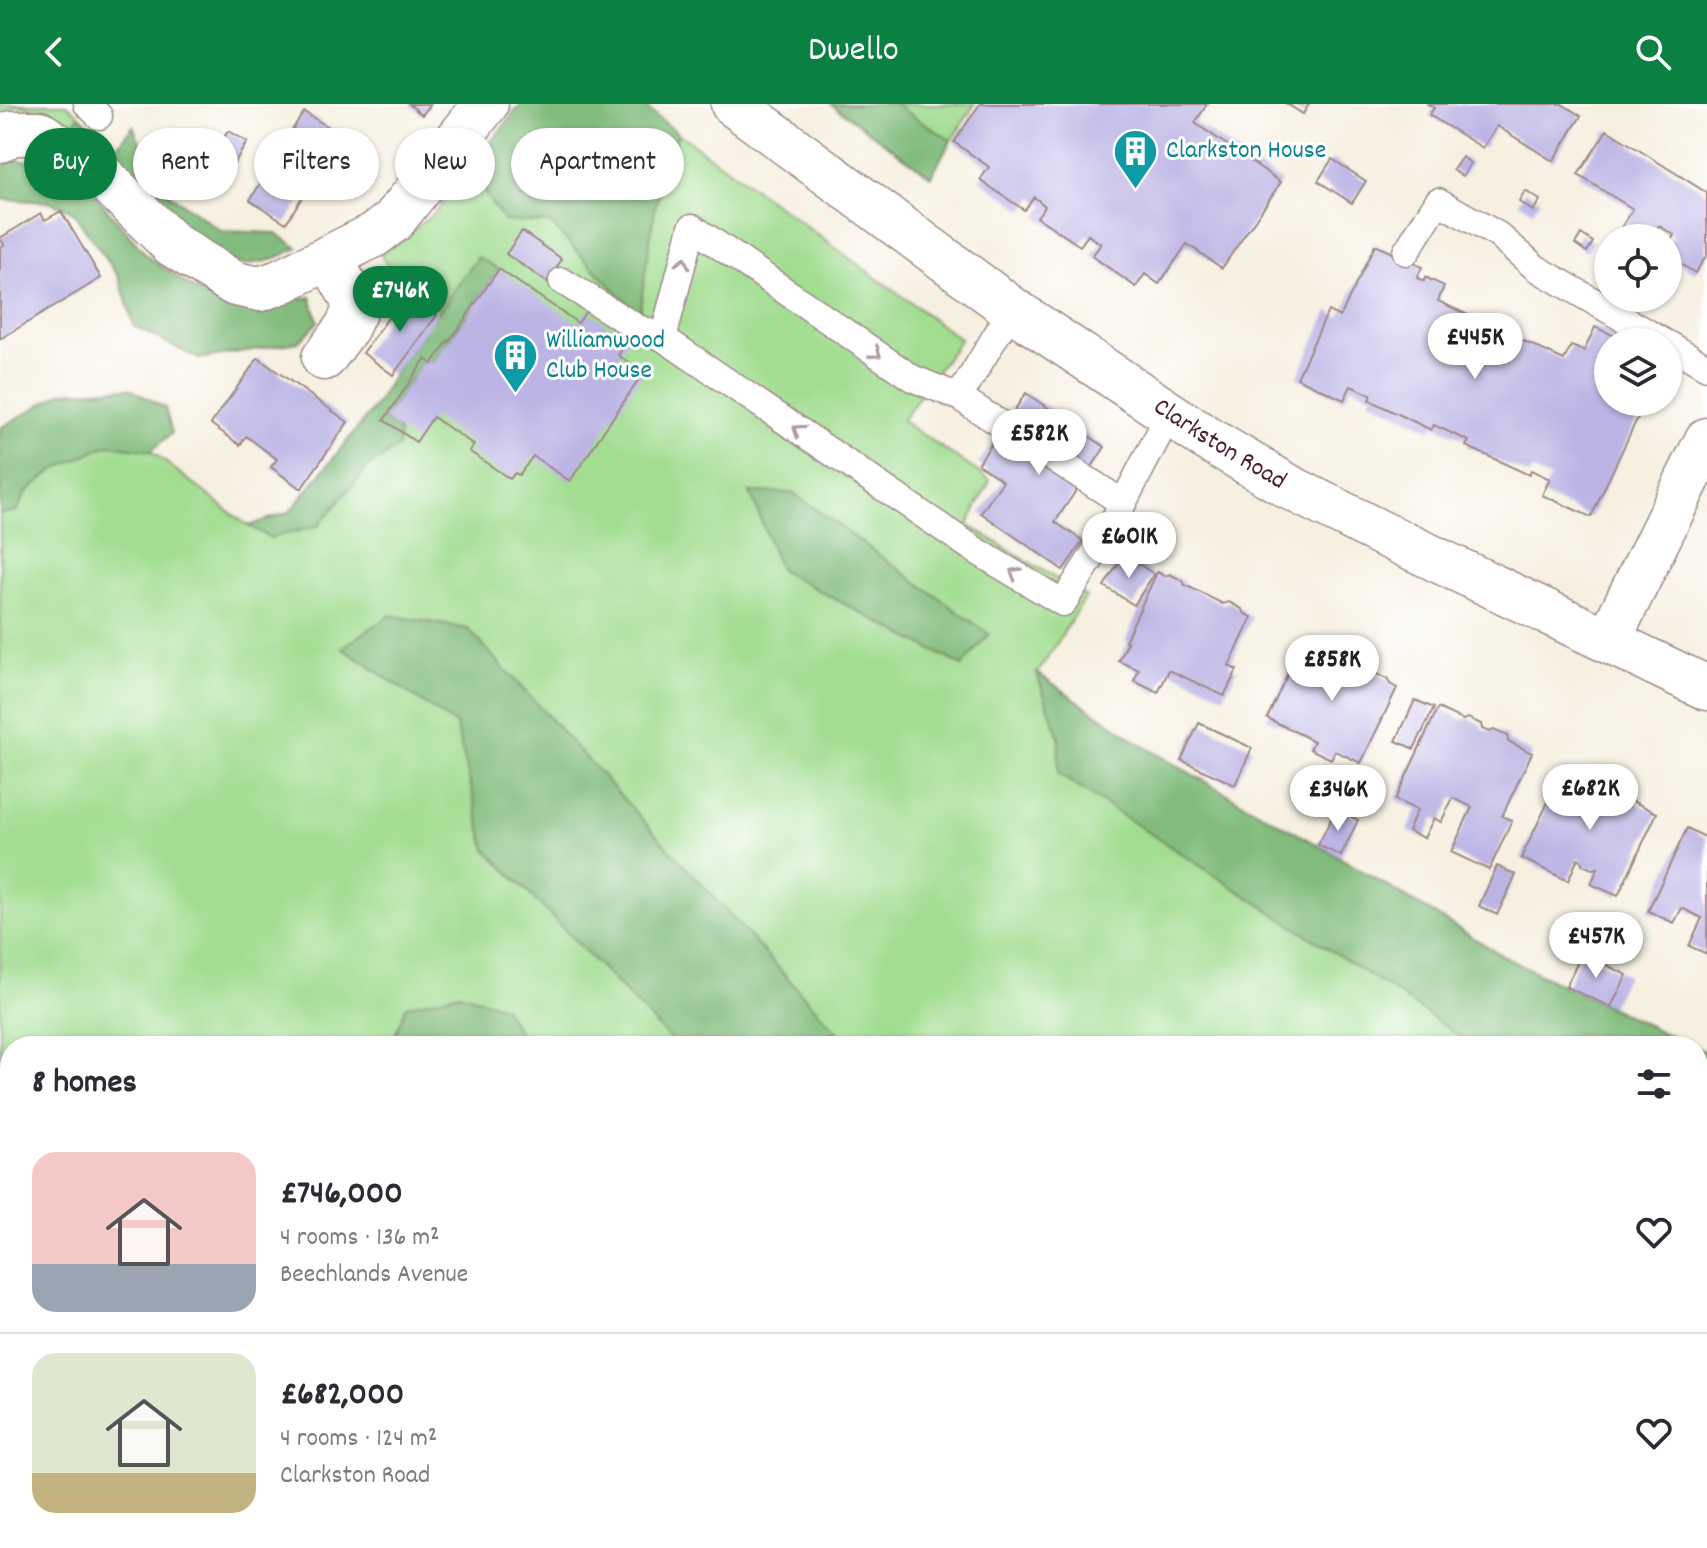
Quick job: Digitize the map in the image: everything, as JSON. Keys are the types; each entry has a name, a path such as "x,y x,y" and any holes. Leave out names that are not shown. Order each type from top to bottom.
{"main road":[{"path":"0,140 12,133 39,133 100,174 173,245 235,284 260,289 374,235 393,221 486,104"},
{"name":"Clarkston Road","path":"733,104 1012,309 1203,436 1289,487 1707,688"},
{"path":"324,358 347,327 355,310 351,296 329,257"},
{"path":"1608,641 1707,440"}],"lane":[{"path":"1406,252 1438,201 1498,235 1536,268 1640,328"},
{"path":"663,338 692,227 912,378 959,397 1123,503"},
{"path":"562,281 636,327 663,338 975,550 1063,603 1123,503 1170,413"},
{"path":"959,397 1012,309"},
{"path":"1682,352 1707,367"}],"green space":[{"path":"0,104 67,104 79,115 72,128 66,128 45,112 18,105 0,114"},
{"path":"521,104 641,104 672,128 511,128 511,200 657,200 639,315 550,223 504,221 490,200 495,200 495,137"},
{"path":"831,104 975,104 931,176"},
{"path":"831,104 894,104 951,140 931,176"},
{"path":"79,115 92,128 72,128"},
{"path":"133,126 134,128 133,184 117,170 117,147"},
{"path":"684,137 960,339 902,421 990,480 968,525 1086,597 1038,673 1149,750 1339,857 1512,961 1670,1036 0,1036 0,472 100,428 151,451 248,526 290,512 377,405 393,375 436,316 406,293 380,254 410,233 445,200 495,200 495,195 549,222 581,200 684,200"},
{"path":"13,160 24,160 24,200 99,200 146,255 195,290 246,308 311,297 318,322 298,342 199,359 134,326 119,277 72,211 51,202 0,199 0,169"},
{"path":"152,200 178,200 221,231 276,233 298,248 271,260 243,265 223,259"},
{"path":"478,257 499,269 449,342 432,364 425,360 384,420 399,431 398,447 368,467 318,526 271,538 248,526 290,512 377,404 393,375"},
{"path":"129,388 165,408 172,433 151,451 108,445 54,470 26,492 17,511 0,514 0,428 63,392"},
{"path":"750,492 793,493 989,634 962,666 780,570"},
{"path":"390,615 468,629 837,1032 826,1036 667,1036 486,849 456,725 342,648"},
{"path":"1037,673 1149,750 1339,857 1512,961 1670,1036 1459,1036 1058,774 1059,738"},
{"path":"460,993 504,1007 520,1036 395,1036 406,1006"}],"building":[{"path":"409,104 431,104 422,115"},
{"name":"Clarkston House","path":"980,104 1207,104 1195,123 1281,182 1222,268 1187,244 1159,284 1145,274 1136,287 1092,256 1101,244 1088,235 1080,246 1037,217 1045,206 1034,197 1024,210 980,180 989,167 954,142"},
{"path":"1287,104 1309,104 1303,114"},
{"path":"1428,104 1562,104 1581,116 1553,161 1497,126 1483,148 1429,115 1434,108"},
{"path":"304,112 330,128 293,128"},
{"path":"1607,130 1707,193 1707,255 1695,273 1682,265 1682,224 1623,224 1633,209 1578,175"},
{"path":"238,137 247,142 238,157"},
{"path":"1462,157 1471,163 1463,176 1453,170"},
{"path":"1332,159 1366,181 1352,203 1318,181"},
{"path":"1525,191 1540,200 1533,211 1519,202"},
{"path":"254,194 254,200 300,200 286,223 250,200"},
{"path":"61,211 101,278 0,339 0,247 4,245 0,238 41,213 45,220"},
{"path":"522,231 562,259 547,282 506,254"},
{"path":"1581,234 1593,242 1587,252 1575,244"},
{"path":"1375,245 1422,267 1417,278 1424,281 1425,277 1444,286 1438,301 1564,360 1571,346 1584,351 1594,329 1594,416 1638,416 1591,517 1542,495 1550,479 1531,470 1529,475 1466,446 1469,441 1434,425 1431,430 1369,400 1371,395 1351,386 1344,400 1297,378 1328,311 1340,317"},
{"name":"Williamwood Club House","path":"499,269 578,323 586,311 629,339 618,355 643,373 570,481 533,456 519,475 515,473 510,479 469,451 474,445 433,417 416,442 384,420 425,359 432,364 449,342"},
{"path":"406,293 437,315 393,375 363,353"},
{"path":"258,358 348,422 301,489 271,467 277,459 246,436 240,445 211,424"},
{"path":"1026,393 1105,447 1055,522 1083,541 1063,570 981,513 1003,481 978,464"},
{"path":"1124,555 1154,574 1134,605 1104,586"},
{"path":"1157,572 1165,576 1170,574 1185,585 1223,604 1229,602 1252,617 1229,666 1237,670 1224,696 1169,670 1158,693 1134,681 1139,670 1119,661"},
{"path":"1302,643 1328,651 1330,656 1368,674 1374,673 1387,679 1397,688 1361,763 1335,751 1331,759 1310,749 1314,741 1267,718"},
{"path":"1415,700 1434,708 1414,749 1396,741"},
{"path":"1438,708 1463,720 1468,718 1481,724 1482,729 1489,732 1494,730 1507,736 1508,741 1532,753 1502,816 1512,821 1489,870 1451,852 1472,807 1453,798 1441,822 1434,818 1424,838 1408,831 1417,810 1395,800"},
{"path":"1199,723 1252,748 1235,785 1181,760"},
{"path":"1564,769 1588,780 1594,778 1606,784 1607,789 1632,797 1634,802 1657,813 1618,896 1591,884 1598,868 1583,865 1578,858 1568,881 1521,858"},
{"path":"1336,809 1358,820 1341,856 1318,845"},
{"path":"1687,828 1707,838 1707,954 1689,946 1702,918 1682,908 1674,923 1648,911"},
{"path":"1497,866 1516,875 1497,915 1479,906"},
{"path":"1582,953 1627,975 1611,1007 1566,987"}],"place":[{"name":"Clarkston House","path":"1135,190"},
{"name":"Williamwood Club House","path":"515,395"}]}
